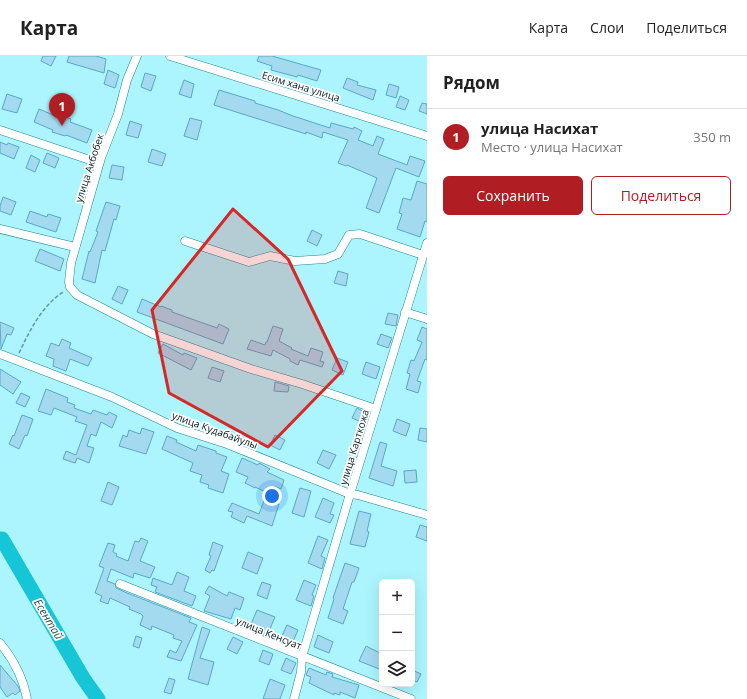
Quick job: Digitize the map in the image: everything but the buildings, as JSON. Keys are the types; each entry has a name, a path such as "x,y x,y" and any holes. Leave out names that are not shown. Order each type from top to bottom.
{"street":[{"name":"улица Акбобек","path":"70,287 69,282 71,263 99,163 118,114 127,80 137,56"},
{"name":"Есим хана улица","path":"170,56 427,136"},
{"path":"0,130 99,163"},
{"path":"0,229 75,247"},
{"path":"185,241 250,262 270,256 295,262 325,259 338,254 349,235 360,234 424,255"},
{"name":"улица Карткожа","path":"294,699 302,657 427,243"},
{"path":"70,287 76,295 153,334 251,369 302,384 376,409"},
{"path":"406,312 427,319"},
{"name":"улица Кудабайулы","path":"0,354 112,397 177,428 227,444 350,494 427,515"},
{"name":"улица Кенсуат","path":"120,584 411,699"},
{"path":"0,643 16,665 27,699"}],"path":[{"path":"15,360 34,323 58,296 70,287"}],"highlighted area":[{"path":"233,209 288,259 342,371 268,447 169,393 152,310"}],"waterway":[{"name":"Есентай","path":"0,539 2,539 83,678 98,699"}],"place":[{"name":"улица Насихат","path":"62,126"}]}
